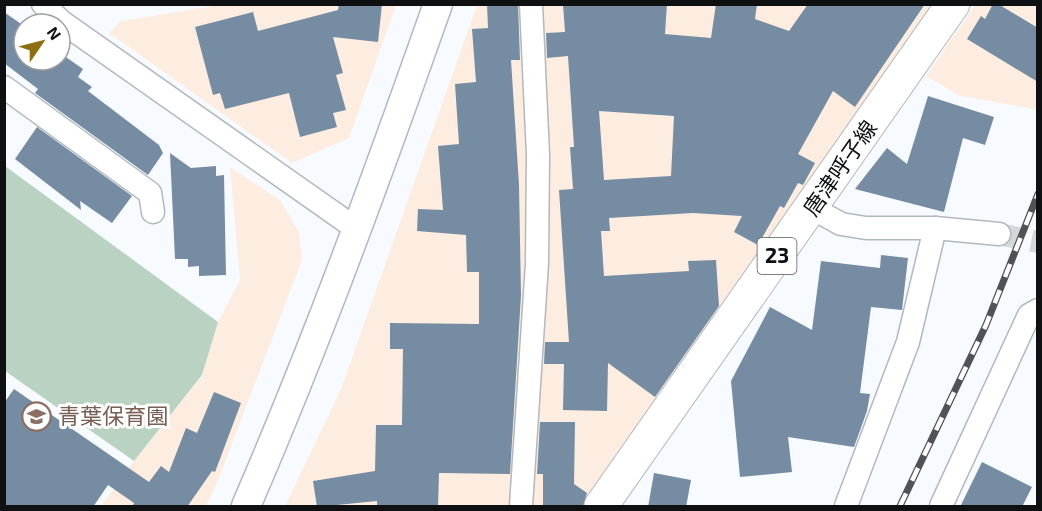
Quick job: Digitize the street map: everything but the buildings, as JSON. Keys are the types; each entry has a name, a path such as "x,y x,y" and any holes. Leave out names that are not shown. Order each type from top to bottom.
{"main road":[{"name":"唐津呼子線","path":"601,507 953,4"}],"street":[{"path":"43,4 72,28 358,230"},
{"path":"246,507 290,405 358,230 438,4"},
{"path":"521,507 537,263 538,154 531,4"},
{"path":"4,87 150,194 153,212"},
{"path":"812,208 841,224 866,228 935,228 999,234"},
{"path":"846,507 908,342 935,228"},
{"path":"941,507 1029,315 1038,310"}],"shaded area":[{"path":"219,5 396,5 349,138 292,163 109,33 121,21"},
{"path":"477,5 932,5 586,506 285,506 341,389"},
{"path":"975,5 1037,5 1037,110 958,95 926,76"},
{"path":"230,167 280,200 299,232 302,260 217,483 206,506 101,506 202,376 218,322 240,280"}],"green space":[{"path":"5,166 218,322 202,375 134,461 5,371"}],"tunnel":[{"path":"999,234 1038,242"}],"railway":[{"path":"900,506 986,325 1038,194"}],"place":[{"name":"青葉保育園","path":"37,416"}]}
